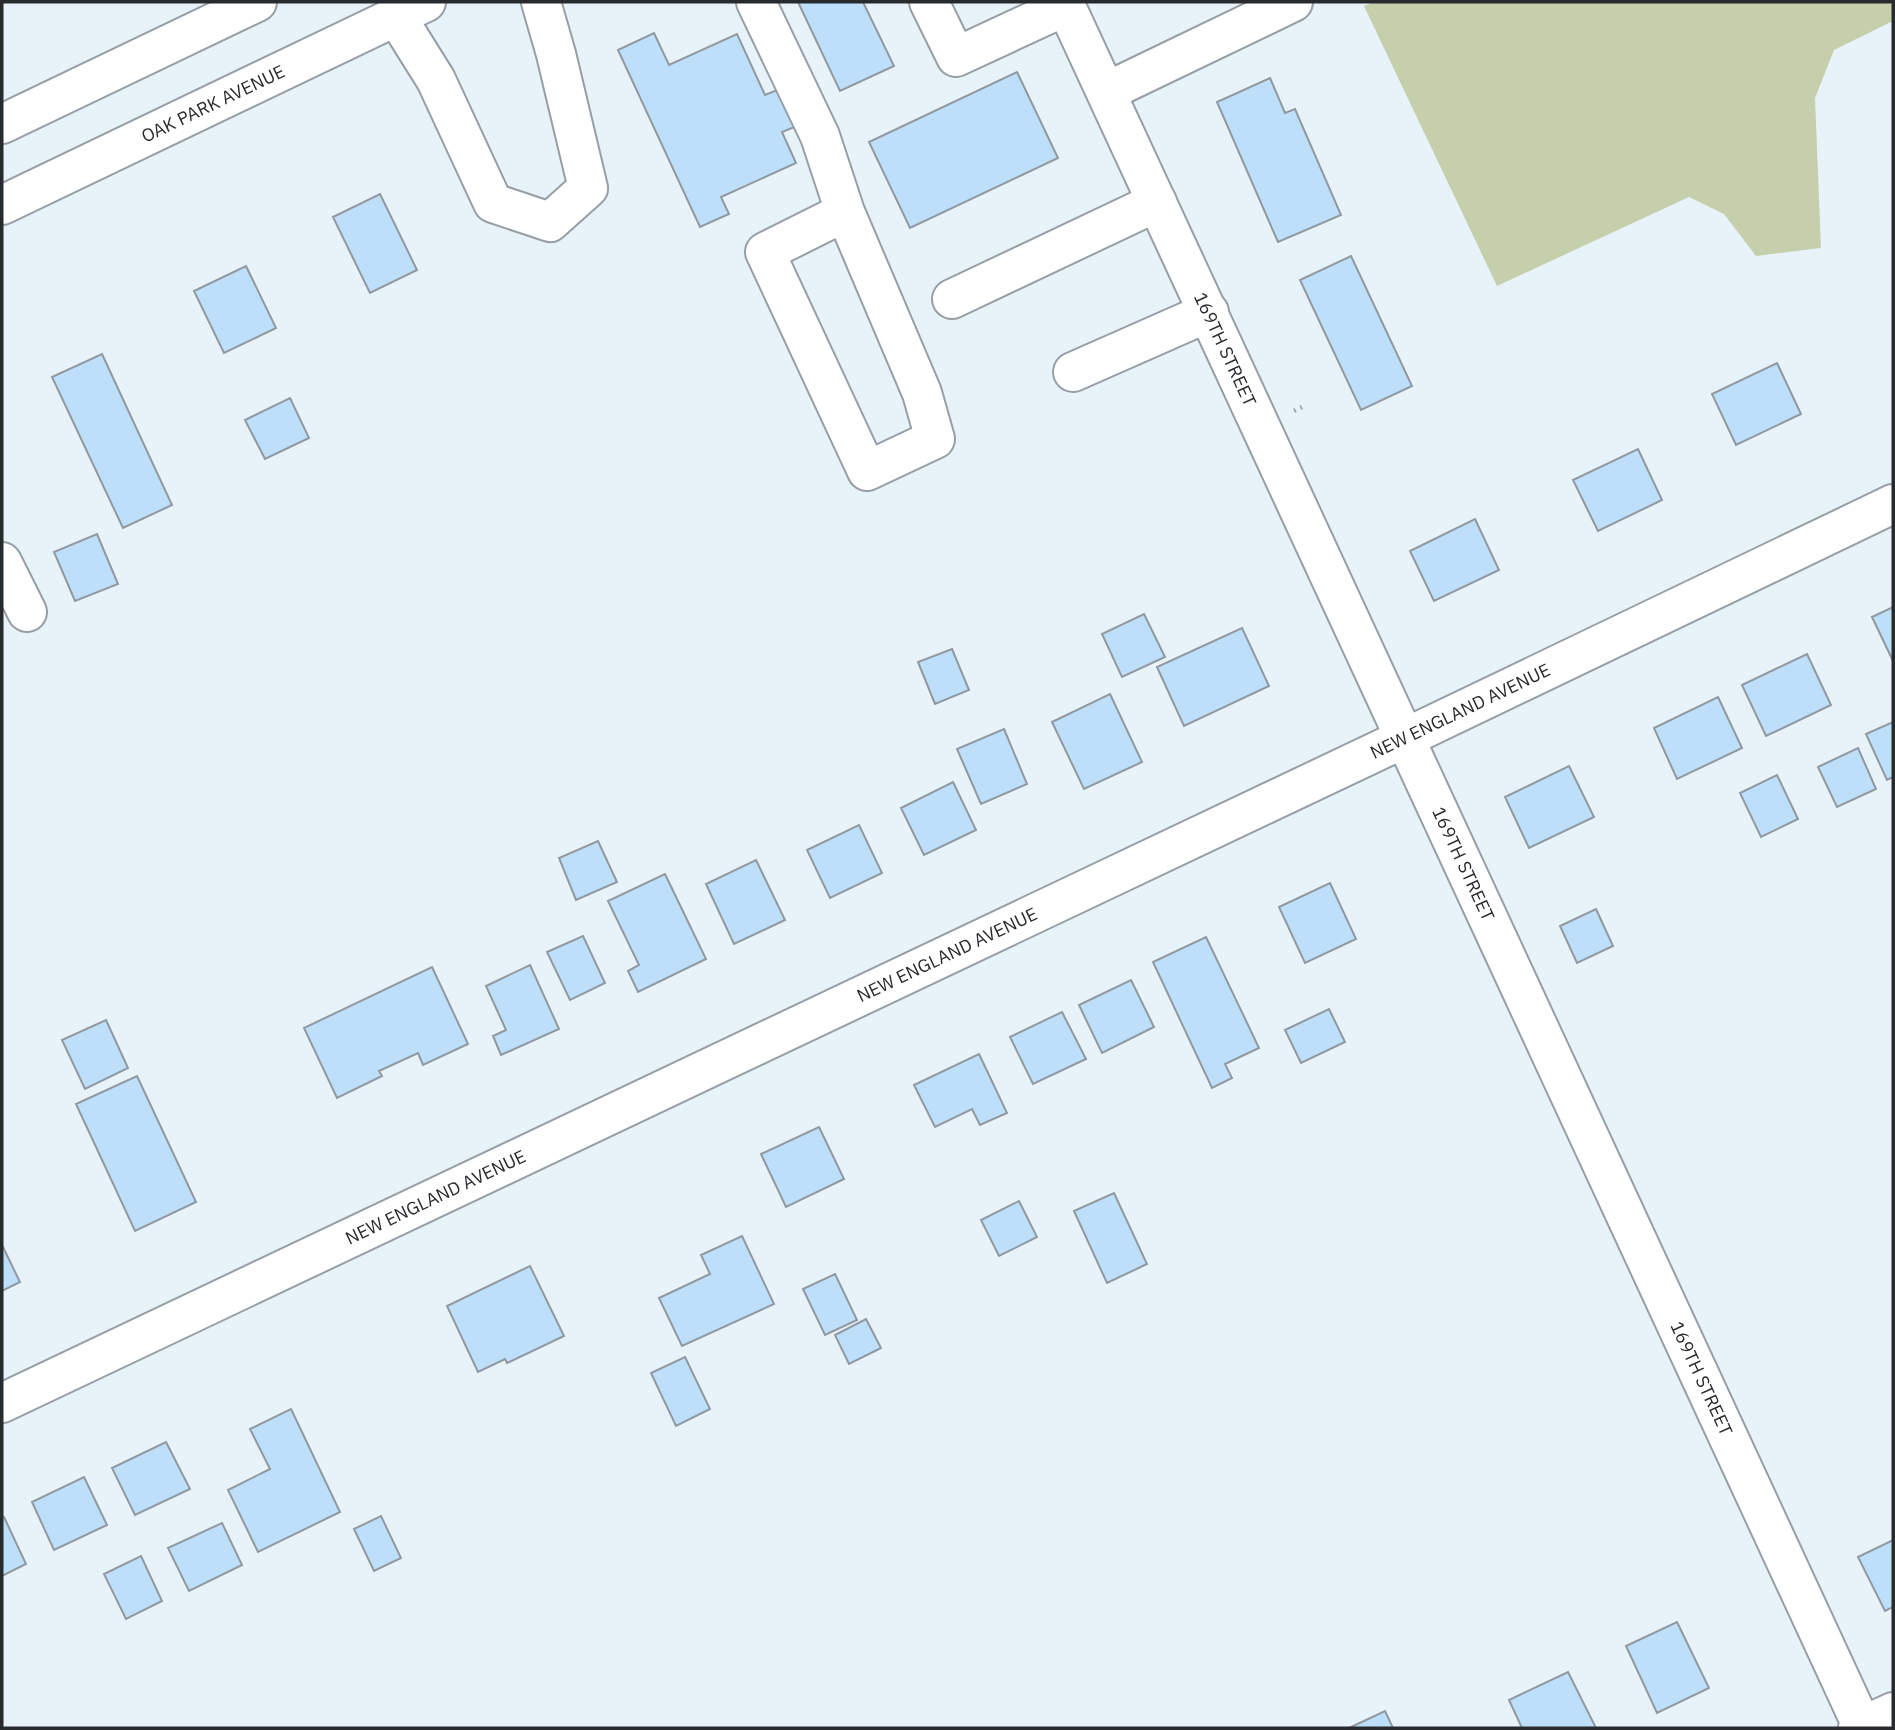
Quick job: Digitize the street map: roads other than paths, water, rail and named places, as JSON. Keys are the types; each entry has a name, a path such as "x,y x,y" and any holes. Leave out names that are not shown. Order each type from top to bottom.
{"street":[{"path":"2,124 257,2"},
{"path":"411,9 436,80 494,203 550,222 589,188 541,2"},
{"path":"756,2 820,136 845,212 922,393 935,439 867,471 765,252 845,212"},
{"path":"929,2 956,57 1065,4"},
{"name":"169TH STREET","path":"1065,4 1405,738 1869,1724"},
{"path":"1106,92 1278,5"},
{"name":"OAK PARK AVENUE","path":"2,205 411,9"},
{"path":"952,299 1157,202"},
{"path":"1073,372 1209,312"},
{"name":"NEW ENGLAND AVENUE","path":"2,1403 1893,504"},
{"path":"2,562 27,612"}]}
